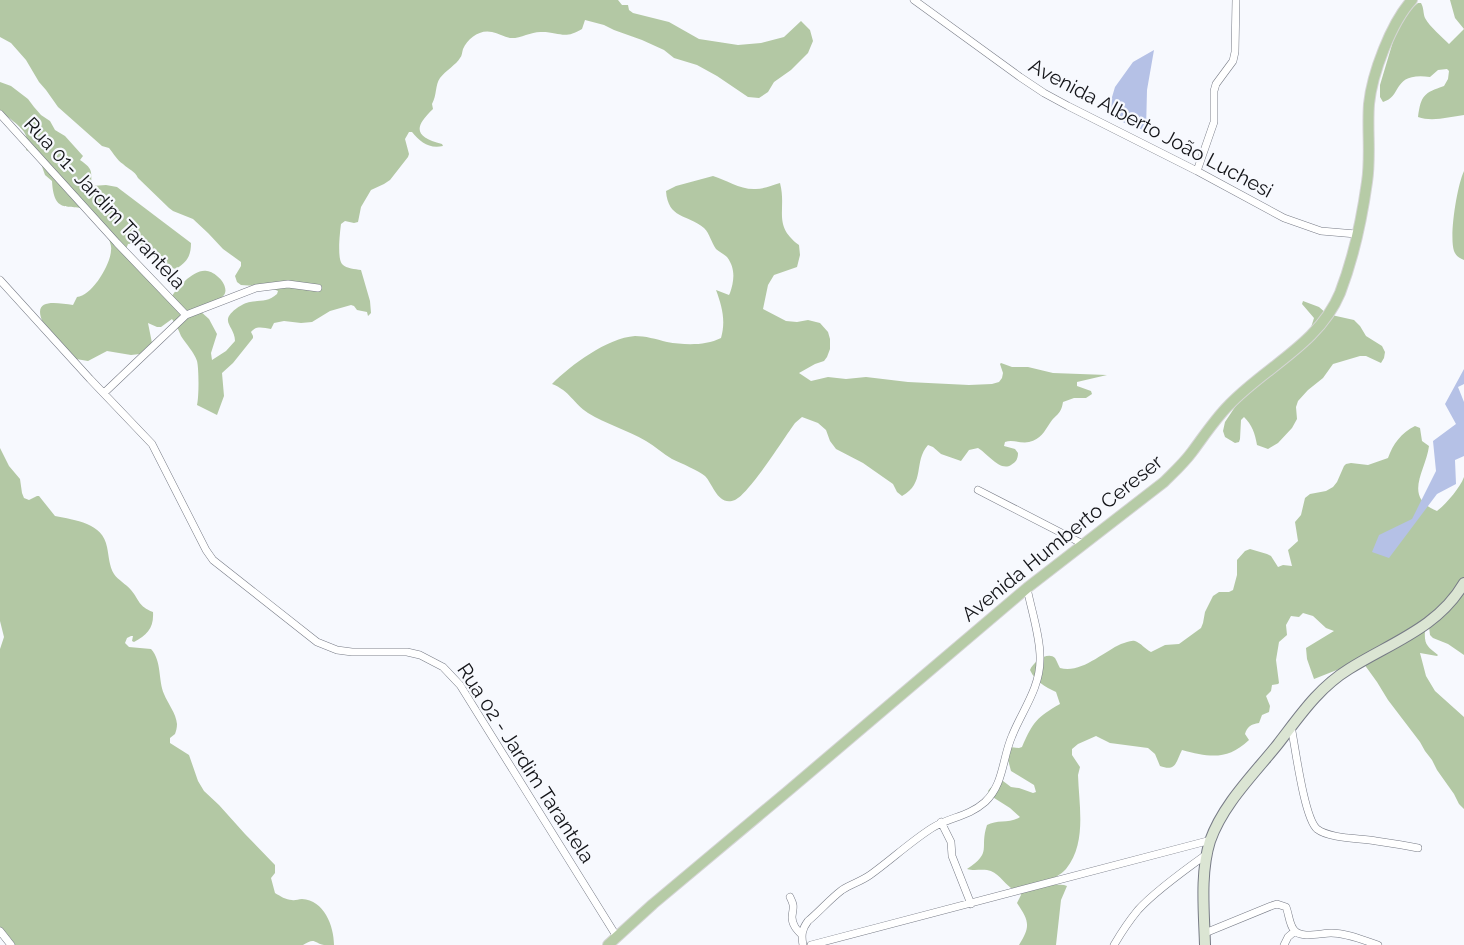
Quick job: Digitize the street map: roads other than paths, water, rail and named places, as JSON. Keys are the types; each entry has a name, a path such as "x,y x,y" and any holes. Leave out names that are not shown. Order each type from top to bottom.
{"main road":[{"name":"Avenida Humberto Cereser","path":"608,945 653,904 1026,588 1164,482 1183,463 1226,408 1242,392 1313,334 1326,319 1339,295 1353,249 1367,183 1371,89 1398,18 1412,0"}],"street":[{"name":"Avenida Alberto João Luchesi","path":"914,0 1044,93 1087,116 1284,218 1321,231 1356,234"},
{"path":"1197,171 1214,122 1214,90 1222,74 1233,61 1236,0"},
{"name":"Rua 01- Jardim Tarantela","path":"0,114 186,315"},
{"path":"0,280 104,393 186,315 256,288 288,284 318,288"},
{"name":"Rua 02 - Jardim Tarantela","path":"104,393 152,444 213,560 317,642 345,651 407,652 420,655 443,666 460,685 617,936"},
{"path":"978,490 1083,544"},
{"path":"1378,945 1340,933 1304,934 1295,931 1286,907 1277,904 1262,909 1204,939 1207,854 1218,824 1238,792 1303,709 1329,683 1357,663 1429,622 1452,602 1464,583"},
{"path":"803,945 802,935 808,921 842,891 870,875 941,822 959,818 976,809 993,793 1001,777 1012,735 1034,690 1040,668 1041,656 1026,588"},
{"path":"1291,726 1311,820 1318,830 1334,835 1418,848"},
{"path":"941,822 951,842 952,856 970,904"},
{"path":"811,945 1211,840"},
{"path":"1114,945 1138,910 1207,854"},
{"path":"790,897 794,904 792,916 794,925 802,935"},
{"path":"0,931 11,945"},
{"path":"1284,945 1295,931"}],"water":[{"path":"1154,50 1147,90 1146,131 1107,114 1115,87 1133,62"},
{"path":"1464,369 1464,384 1458,387 1464,402 1464,456 1455,460 1456,484 1437,494 1389,558 1372,552 1379,535 1412,519 1436,471 1433,441 1456,424 1445,404"}]}
